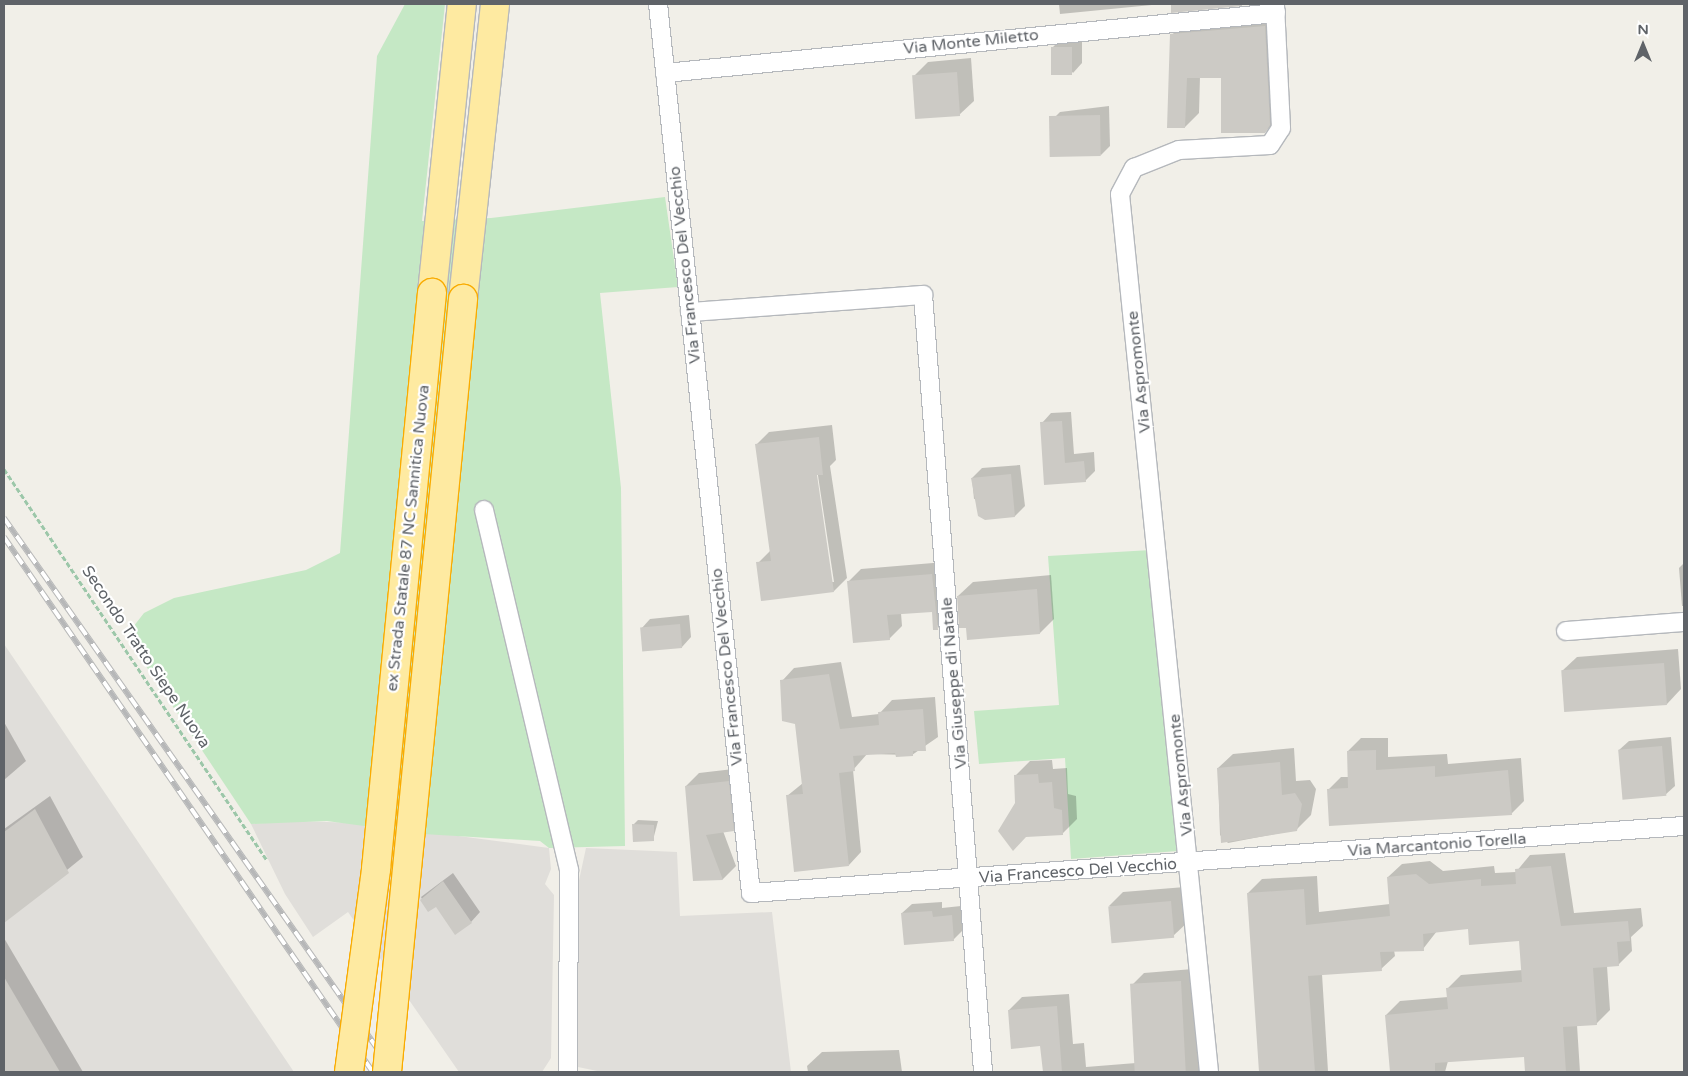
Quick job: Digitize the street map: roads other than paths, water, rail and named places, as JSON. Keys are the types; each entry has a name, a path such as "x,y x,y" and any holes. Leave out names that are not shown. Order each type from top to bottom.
{"highway":[{"name":"ex Strada Statale 87 NC Sannitica Nuova","path":"349,1072 376,869 462,4"},
{"name":"ex Strada Statale 87 NC Sannitica Nuova","path":"387,1072 463,299 495,4"}],"street":[{"name":"Via Francesco Del Vecchio","path":"658,4 751,893 1190,863"},
{"name":"Via Monte Miletto","path":"665,73 1276,8"},
{"name":"Via Aspromonte","path":"1190,863 1120,194 1134,168 1178,150 1270,145 1281,128 1276,8"},
{"name":"Via Giuseppe di Natale","path":"690,312 923,294 983,1072"},
{"path":"484,510 569,870 568,1072"},
{"path":"1566,631 1684,622"},
{"name":"Via Marcantonio Torella","path":"1190,863 1684,826"},
{"path":"1190,863 1209,1072"}],"railway":[{"path":"4,518 394,1072"},
{"path":"4,537 373,1072"}]}
